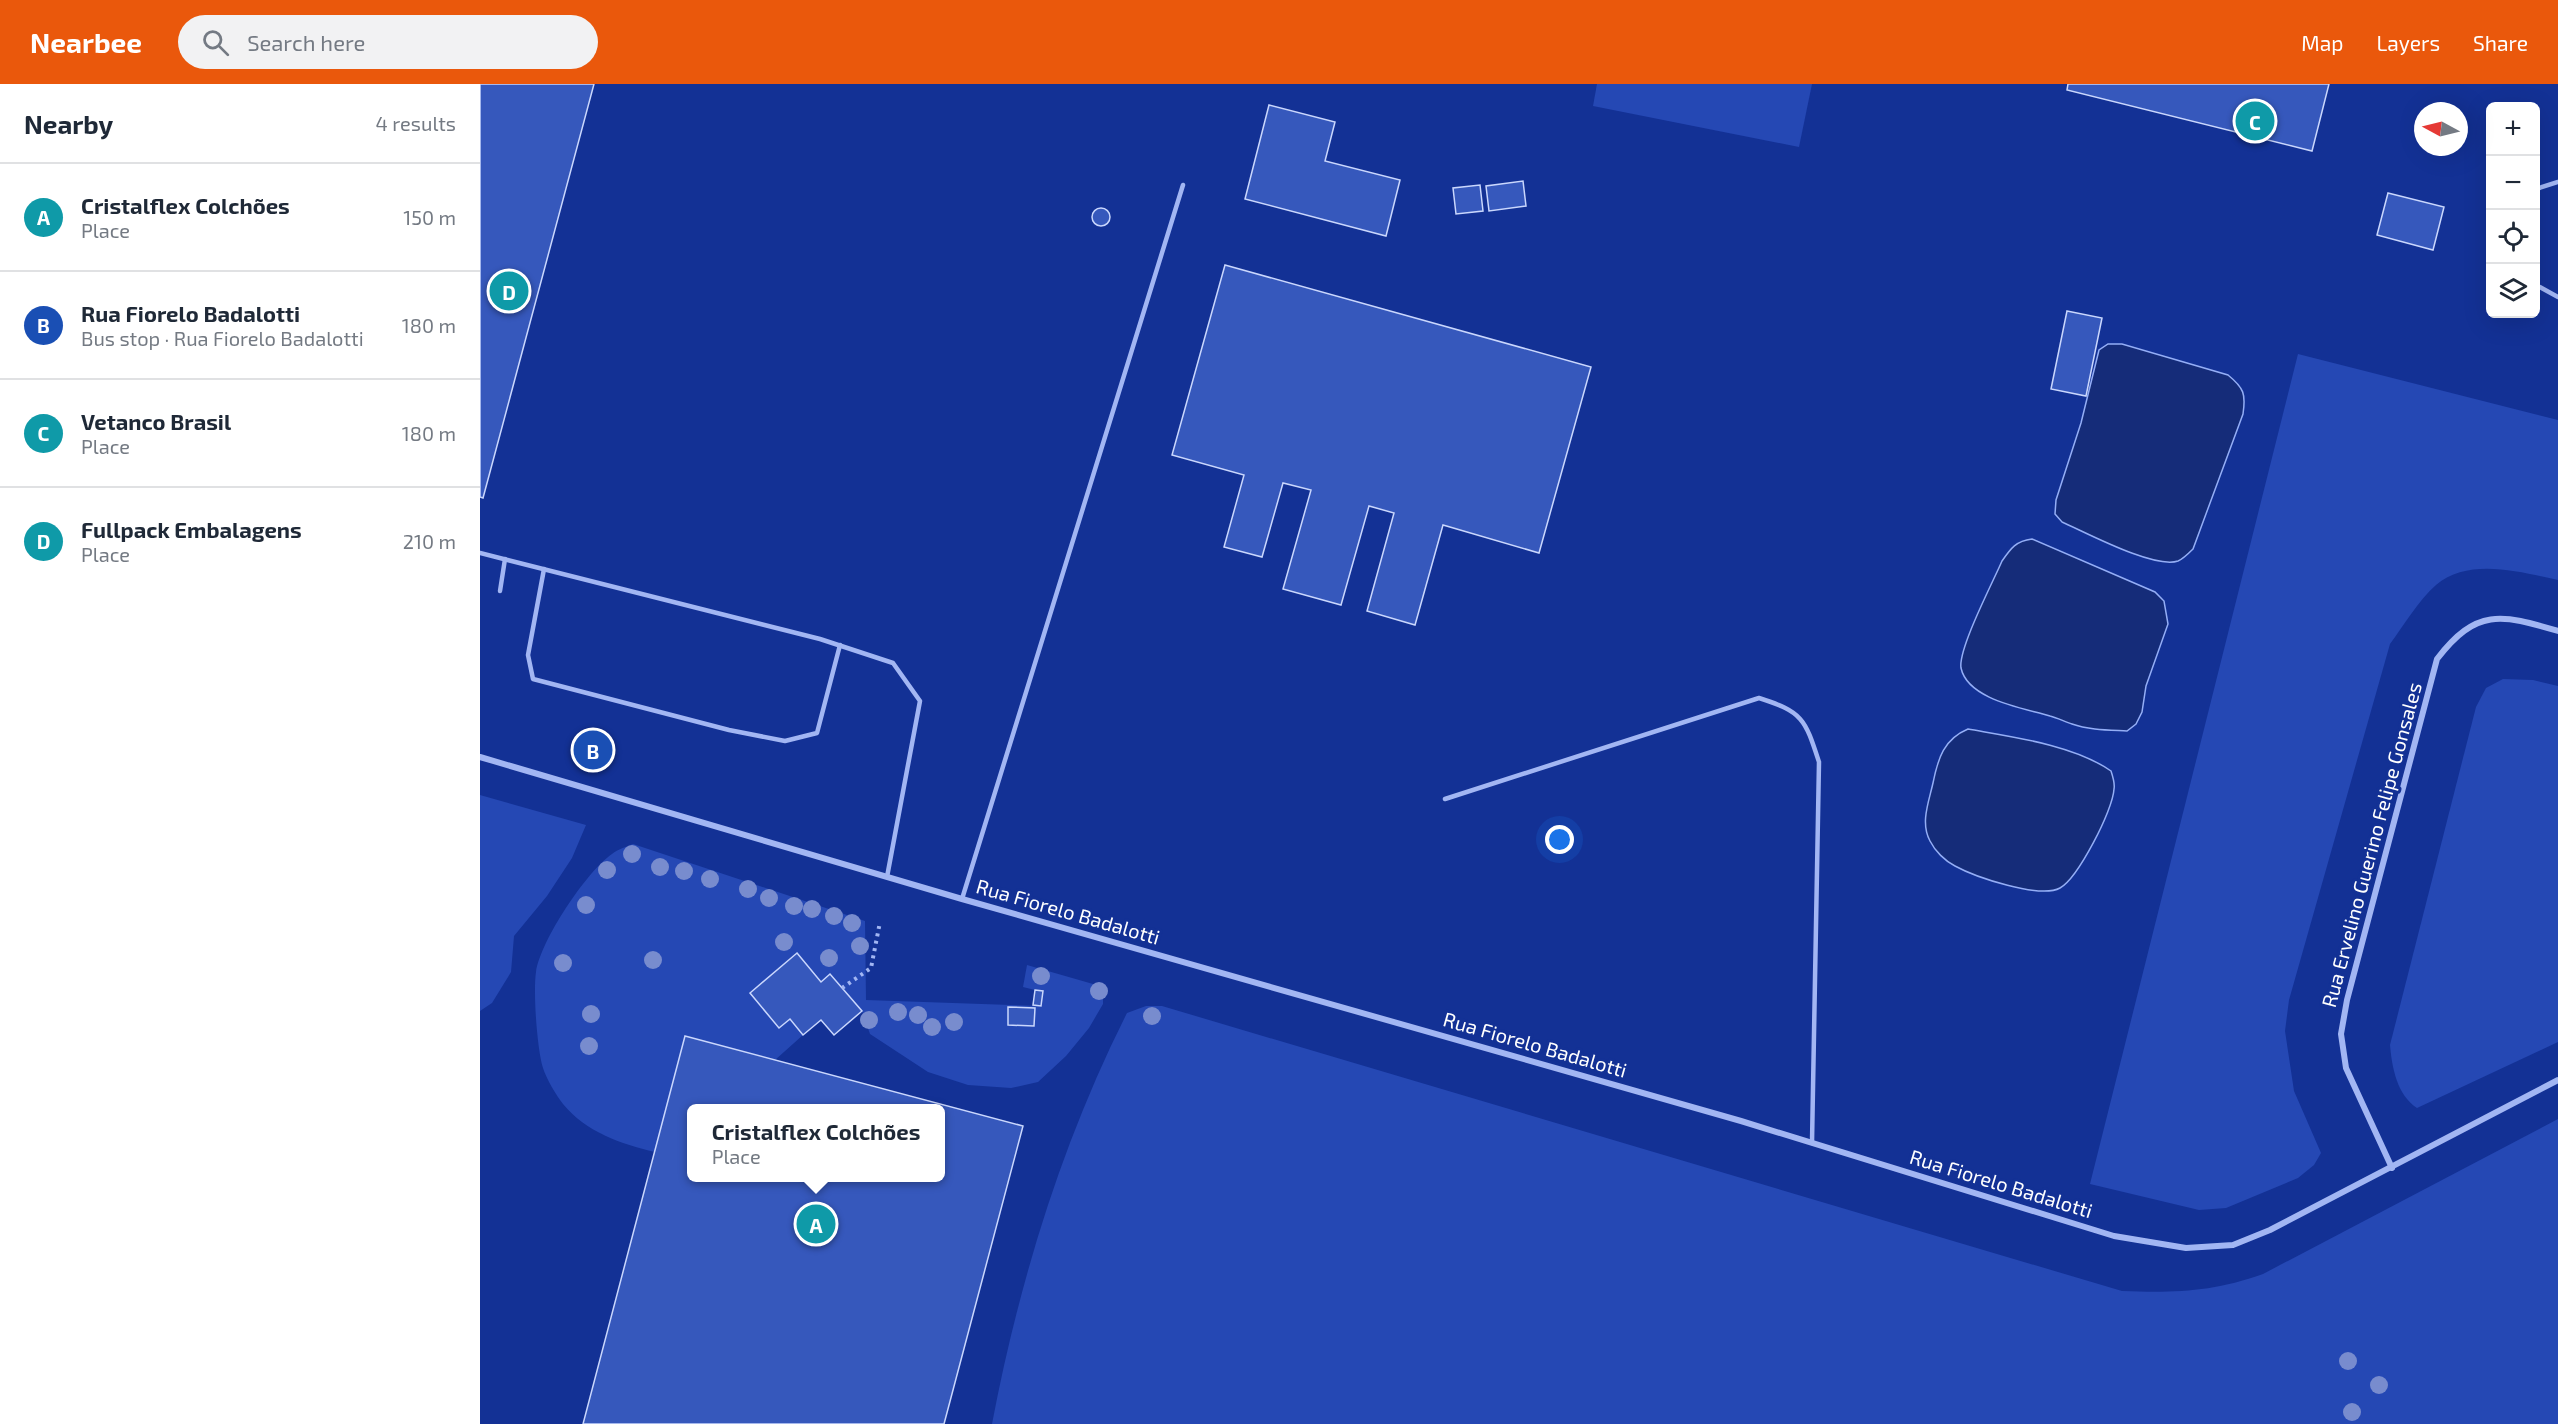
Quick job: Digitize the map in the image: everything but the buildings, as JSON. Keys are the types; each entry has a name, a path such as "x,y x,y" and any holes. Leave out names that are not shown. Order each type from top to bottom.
{"street":[{"name":"Rua Ervelino Guerino Felipe Gonsales","path":"2392,1168 2346,1068 2341,1034 2347,1000 2437,659 2453,639 2474,623 2496,618 2525,621 2558,630"},
{"name":"Rua Fiorelo Badalotti","path":"480,757 962,899 1812,1143 2114,1236 2186,1248 2233,1245 2270,1230 2558,1080"}],"lane":[{"path":"2540,187 2558,182"},
{"path":"962,899 1183,185"},
{"path":"2540,288 2558,297"},
{"path":"480,553 840,645 893,663 920,701 887,877"},
{"path":"500,591 505,559"},
{"path":"544,569 528,655 533,679 652,711 785,741 817,734 840,645"},
{"path":"1445,799 1759,698 1789,708 1808,728 1819,762 1812,1143"}],"path":[{"path":"842,988 871,968 880,922"}],"shaded area":[{"path":"1597,84 1812,84 1799,147 1593,106"},
{"path":"2108,344 2122,344 2228,375 2243,392 2243,414 2193,549 2178,561 2153,560 2120,549 2062,522 2055,514 2056,500 2081,423 2099,350"},
{"path":"2298,354 2558,420 2558,580 2495,569 2464,571 2449,576 2423,598 2390,644 2289,1000 2285,1031 2294,1091 2321,1153 2314,1165 2298,1178 2226,1208 2199,1210 2090,1184"},
{"path":"2032,539 2155,592 2164,601 2168,624 2146,686 2142,712 2136,724 2127,731 2085,727 2012,706 1985,695 1966,679 1961,668 1965,646 2002,561 2014,546"},
{"path":"2503,679 2533,680 2558,686 2558,1042 2417,1108 2410,1103 2400,1088 2394,1072 2390,1045 2476,707 2486,688"},
{"path":"1968,729 2061,748 2096,762 2111,771 2114,789 2108,812 2085,858 2060,888 2038,891 1992,881 1951,864 1932,845 1927,834 1926,819 1937,765 1943,750 1953,738"},
{"path":"480,795 586,825 572,858 547,896 514,936 511,972 492,1003 480,1011"},
{"path":"633,844 865,921 866,1000 1040,1006 1043,992 1023,987 1027,965 1103,989 1103,1004 1089,1028 1066,1056 1038,1082 1011,1088 968,1085 928,1072 870,1034 862,1011 831,975 821,982 796,953 750,993 779,1028 790,1019 803,1035 775,1060 685,1036 655,1152 630,1145 605,1136 582,1122 572,1114 554,1091 544,1072 541,1059 537,1035 535,993 536,972 540,958 555,925 566,908 601,863 617,851"},
{"path":"1146,1006 1162,1006 2122,1291 2159,1292 2210,1288 2263,1274 2558,1119 2558,1424 992,1424 1029,1266 1063,1162 1082,1112 1127,1013"}],"place":[{"name":"Vetanco Brasil","path":"2255,121"},
{"name":"Fullpack Embalagens","path":"509,291"},
{"name":"Rua Fiorelo Badalotti","path":"593,750"},
{"name":"Cristalflex Colchões","path":"816,1224"}]}
